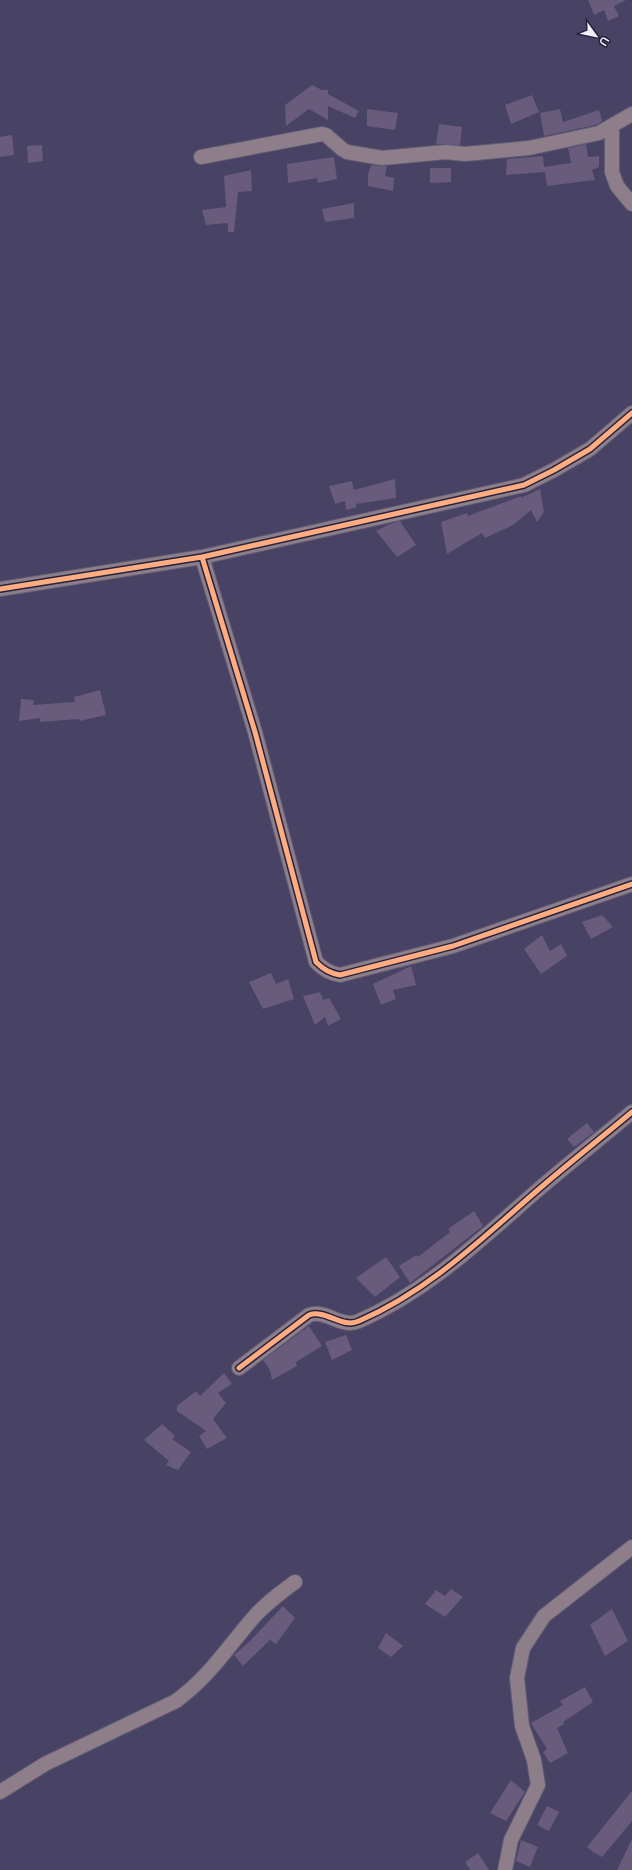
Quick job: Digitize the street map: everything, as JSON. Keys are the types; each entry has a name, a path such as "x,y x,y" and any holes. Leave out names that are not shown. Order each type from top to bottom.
{"street":[{"path":"201,157 322,134 326,135 342,150 347,152 382,158 446,152 465,154 529,148 600,133 632,114"},
{"path":"612,126 612,172 617,186 632,204"},
{"path":"0,589 202,557 524,485 590,449 632,413"},
{"path":"202,557 255,732 316,962 323,968 331,974 340,975 452,946 632,884"},
{"path":"239,1368 309,1315 318,1313 345,1322 357,1322 409,1295 468,1252 632,1112"},
{"path":"505,1870 511,1840 538,1785 534,1760 522,1726 517,1678 523,1648 544,1616 632,1547"},
{"path":"0,1792 45,1764 176,1701 195,1688 264,1606 294,1582"}],"building":[{"path":"588,0 626,0 614,6 619,16 608,21 604,10 594,15"},
{"path":"312,85 322,90 328,90 328,94 359,111 355,118 328,106 328,120 309,109 286,126 285,105"},
{"path":"532,95 539,112 511,124 505,105"},
{"path":"367,109 398,113 395,130 367,126"},
{"path":"560,109 563,122 599,110 602,121 596,125 544,136 540,113"},
{"path":"439,124 462,127 460,145 436,144"},
{"path":"12,135 14,155 0,157 0,137"},
{"path":"586,144 588,157 599,156 599,167 592,170 595,180 547,186 545,172 506,175 507,159 543,156 544,167 571,163 568,148"},
{"path":"42,145 43,161 28,163 27,146"},
{"path":"334,157 337,179 318,183 317,178 288,183 287,164"},
{"path":"371,165 387,166 385,176 394,178 393,191 368,186 368,175"},
{"path":"430,168 451,168 451,182 430,183"},
{"path":"251,170 252,191 238,192 234,232 228,232 228,223 206,225 202,210 226,207 224,176"},
{"path":"354,203 354,218 325,222 322,209"},
{"path":"395,479 396,498 356,504 357,507 346,510 345,501 335,504 329,486 352,481 354,490"},
{"path":"540,489 544,512 537,522 531,510 513,525 485,538 482,533 447,554 441,522 467,513 468,516 521,496 521,498"},
{"path":"400,521 416,545 397,557 376,531"},
{"path":"100,690 106,715 80,721 79,719 40,722 40,718 19,721 21,699 34,700 33,705 75,702 74,697"},
{"path":"602,915 613,927 591,939 582,922"},
{"path":"542,935 550,951 561,944 567,956 541,974 524,949"},
{"path":"411,966 416,985 393,990 396,999 381,1005 373,984"},
{"path":"271,973 276,984 288,979 294,999 263,1009 249,982"},
{"path":"320,992 323,1000 329,998 341,1019 328,1026 325,1017 315,1025 303,996"},
{"path":"587,1123 594,1132 574,1147 567,1139"},
{"path":"474,1211 483,1226 410,1283 399,1266 416,1255 418,1257 450,1232 448,1229"},
{"path":"386,1257 400,1277 375,1297 356,1278"},
{"path":"309,1326 322,1346 296,1362 297,1366 272,1380 270,1370 263,1360"},
{"path":"346,1335 352,1350 332,1360 325,1342"},
{"path":"224,1373 232,1384 218,1393 226,1403 213,1419 227,1438 207,1449 199,1436 206,1431 177,1411 177,1406 196,1391 200,1396"},
{"path":"162,1424 175,1436 172,1439 191,1452 178,1470 166,1465 169,1461 144,1440"},
{"path":"451,1589 463,1597 445,1617 425,1604 436,1590 445,1596"},
{"path":"283,1606 295,1618 276,1644 270,1640 243,1666 234,1655 249,1642"},
{"path":"612,1609 628,1641 605,1656 590,1625"},
{"path":"386,1633 403,1646 391,1657 378,1648"},
{"path":"585,1687 593,1702 563,1722 564,1724 557,1728 568,1753 550,1763 543,1752 547,1749 531,1723 563,1705 560,1701"},
{"path":"511,1780 525,1792 506,1821 490,1813"},
{"path":"632,1791 632,1821 602,1857 587,1847"},
{"path":"547,1806 559,1812 549,1831 537,1825"},
{"path":"632,1839 632,1870 617,1870"},
{"path":"521,1840 538,1847 530,1867 516,1861"},
{"path":"478,1853 489,1870 470,1870 465,1862"}],"cycle path":[{"path":"0,589 202,557 524,485 590,449 632,413"},
{"path":"202,557 255,732 316,962 322,967 330,972 340,975 453,946 632,884"},
{"path":"239,1368 309,1315 315,1314 328,1316 346,1323 353,1323 385,1308 409,1294 432,1279 475,1245 550,1179 632,1112"}]}
